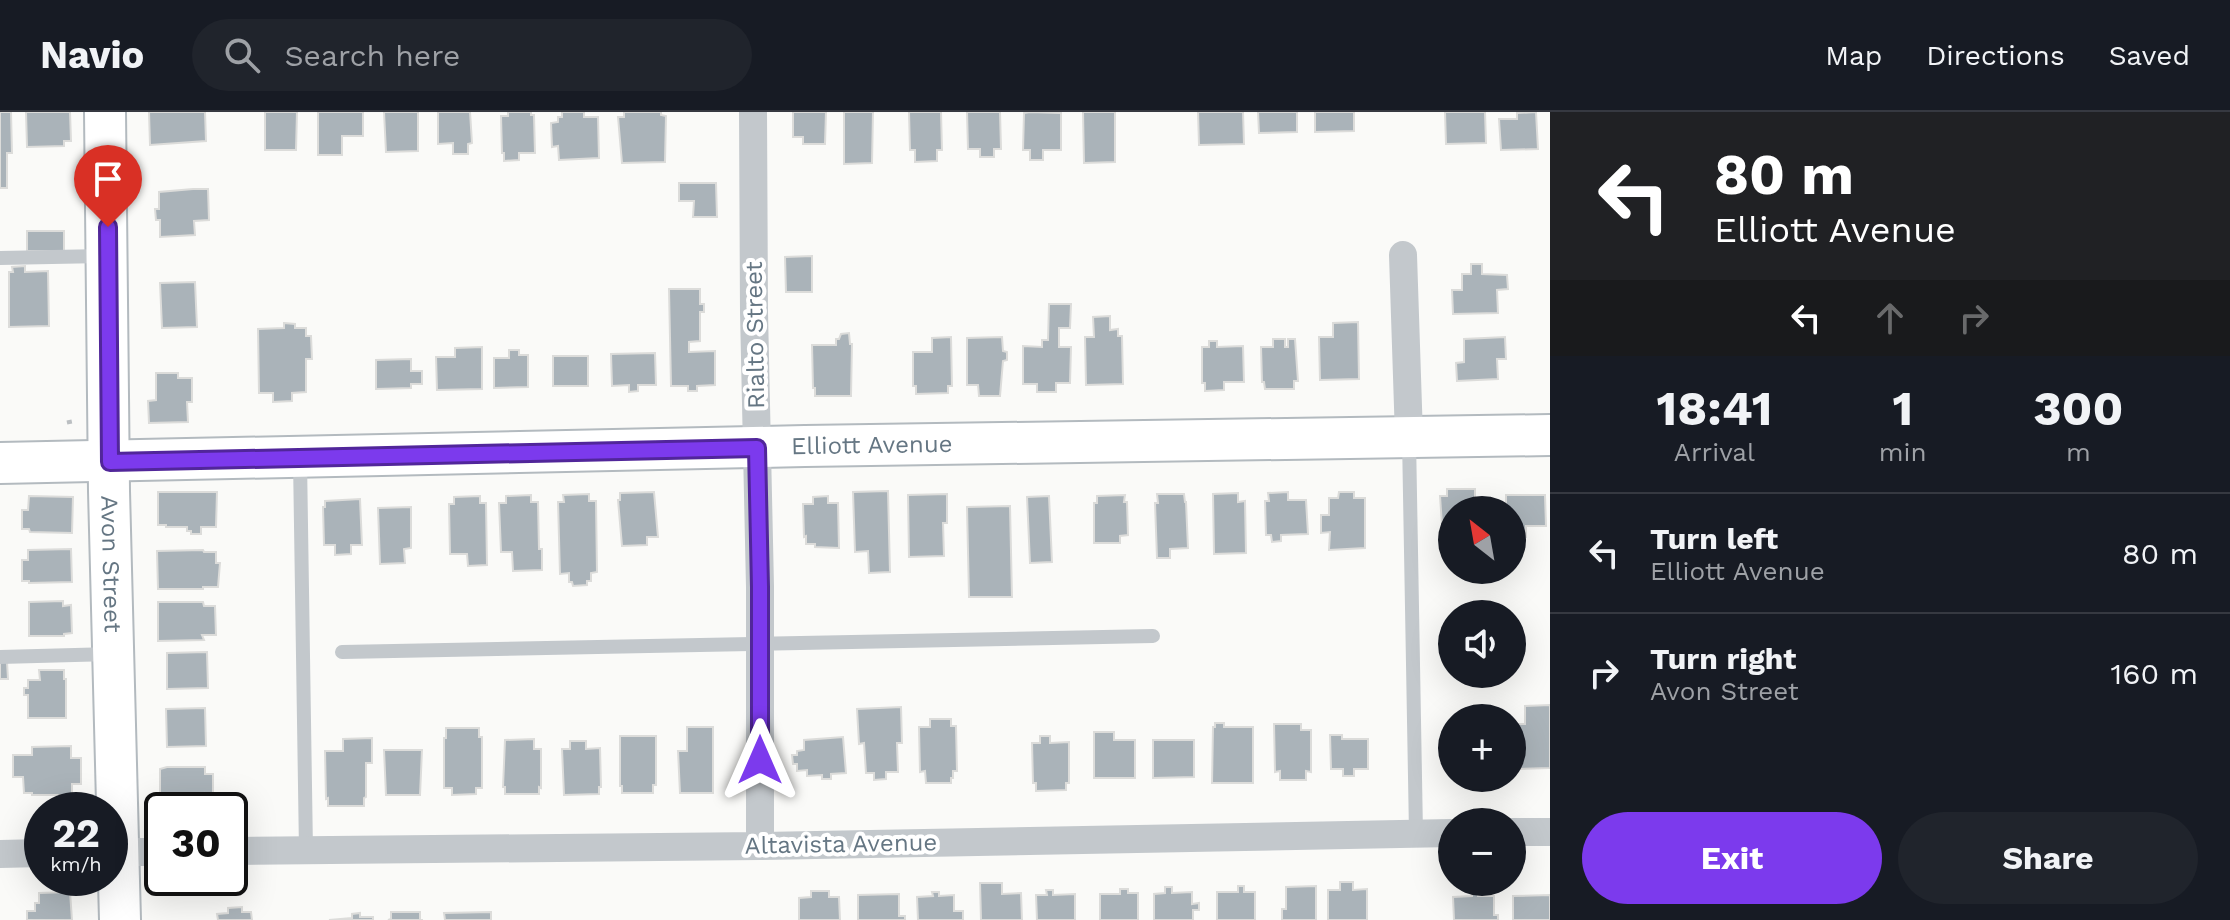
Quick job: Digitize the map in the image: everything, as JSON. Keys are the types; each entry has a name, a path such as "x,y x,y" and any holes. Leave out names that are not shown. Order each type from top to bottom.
{"street":[{"name":"Avon Street","path":"105,112 115,654 114,792"},
{"name":"Rialto Street","path":"753,112 760,846"},
{"path":"1403,255 1409,437"},
{"name":"Elliott Avenue","path":"0,463 1550,435"},
{"path":"1526,832 1550,832"},
{"name":"Altavista Avenue","path":"248,851 760,846 1438,833"},
{"path":"0,854 24,853"},
{"name":"Avon Street","path":"118,896 120,920"}],"lane":[{"path":"0,258 108,256"},
{"path":"1409,437 1416,833"},
{"path":"300,458 306,851"},
{"path":"342,652 1153,636"},
{"path":"0,657 115,654"}],"building":[{"path":"0,112 11,112 12,153 7,153 7,188 0,188"},
{"path":"26,112 70,112 71,141 64,141 64,146 27,147"},
{"path":"149,112 205,112 206,141 150,145"},
{"path":"265,112 297,112 296,150 265,150"},
{"path":"318,112 363,112 363,136 342,136 342,155 318,155"},
{"path":"384,112 418,112 418,151 386,152"},
{"path":"438,112 470,112 472,143 468,144 468,154 453,154 453,143 438,144"},
{"path":"508,112 531,112 534,115 535,153 519,153 519,160 504,161 502,153 501,116 508,116"},
{"path":"562,112 584,112 584,117 598,117 599,158 559,160 558,146 552,147 551,123 558,122"},
{"path":"624,112 661,112 666,116 665,162 622,163 618,117 624,117"},
{"path":"793,112 826,112 825,144 803,144 803,137 793,137"},
{"path":"844,112 873,112 872,163 844,164"},
{"path":"909,112 941,112 942,150 937,150 937,161 915,162 915,150 910,150"},
{"path":"967,112 1000,112 1001,149 994,149 994,157 980,157 980,149 968,149"},
{"path":"1083,112 1115,112 1115,162 1084,163"},
{"path":"1198,112 1243,112 1244,144 1199,145"},
{"path":"1258,112 1297,112 1297,132 1259,133"},
{"path":"1315,112 1354,112 1354,131 1315,132"},
{"path":"1445,112 1485,112 1486,143 1446,144"},
{"path":"1536,112 1538,149 1501,150 1499,119 1517,119 1517,113"},
{"path":"1024,113 1061,113 1061,150 1043,150 1043,160 1030,160 1030,150 1023,150"},
{"path":"679,183 716,183 717,217 693,217 694,201 679,201"},
{"path":"208,189 209,220 194,221 195,235 160,237 160,220 156,220 155,209 159,209 159,192"},
{"path":"27,231 64,231 64,251 27,251"},
{"path":"812,256 812,292 786,292 785,257"},
{"path":"1471,264 1482,264 1482,274 1507,275 1508,289 1497,290 1498,313 1453,314 1452,290 1462,290 1462,274 1471,274"},
{"path":"25,266 25,272 48,271 49,326 9,327 9,272 13,272 12,267"},
{"path":"195,282 197,327 162,328 160,283"},
{"path":"669,289 700,289 700,304 704,304 704,312 700,312 700,341 689,342 689,352 715,351 715,385 697,386 697,391 688,391 688,386 671,386"},
{"path":"1049,304 1071,304 1070,328 1059,328 1059,347 1071,347 1070,383 1056,383 1056,392 1037,392 1037,384 1023,384 1023,346 1042,347 1042,340 1048,340"},
{"path":"1110,316 1110,330 1118,329 1118,336 1122,336 1123,384 1086,385 1085,337 1094,337 1093,317"},
{"path":"1358,322 1359,379 1320,380 1319,337 1333,337 1333,323"},
{"path":"284,323 295,324 295,328 306,328 306,336 311,336 312,359 306,359 306,392 292,393 292,401 273,402 273,393 259,393 258,329 284,328"},
{"path":"849,333 852,344 851,396 815,396 812,345 836,345 836,339 841,334"},
{"path":"951,337 952,386 948,386 948,393 916,394 916,386 913,386 913,352 932,352 932,338"},
{"path":"1002,337 1007,360 1003,361 1000,396 979,396 978,385 967,385 967,338"},
{"path":"1505,337 1506,359 1497,359 1498,379 1457,381 1456,363 1464,362 1464,339"},
{"path":"1273,339 1285,339 1285,347 1288,347 1288,339 1295,339 1298,381 1294,381 1294,389 1265,389 1262,382 1261,347 1273,347"},
{"path":"1209,341 1217,341 1217,347 1243,346 1244,382 1224,382 1224,390 1205,391 1205,383 1202,383 1202,347 1209,347"},
{"path":"482,347 482,389 437,390 436,357 455,357 455,348"},
{"path":"509,350 519,350 519,355 528,355 528,387 494,388 494,358 509,358"},
{"path":"655,353 656,385 638,385 638,391 629,392 629,385 612,386 611,354"},
{"path":"553,356 588,356 588,386 553,386"},
{"path":"411,359 411,371 422,371 422,384 411,384 411,388 376,389 376,360"},
{"path":"156,373 178,373 178,378 192,378 192,402 187,402 188,422 149,423 148,401 156,400"},
{"path":"1447,489 1475,489 1475,496 1447,496"},
{"path":"888,491 890,572 869,573 868,551 855,552 853,492"},
{"path":"158,492 217,492 216,527 201,527 201,534 191,534 187,527 158,525"},
{"path":"654,492 658,537 647,537 647,545 622,546 620,493"},
{"path":"1288,492 1288,500 1306,500 1308,534 1281,535 1281,541 1272,542 1271,535 1266,535 1265,501 1269,501 1268,493"},
{"path":"1339,492 1354,492 1354,498 1365,498 1365,548 1329,550 1330,532 1321,533 1321,515 1329,515 1329,498 1338,498"},
{"path":"1238,493 1238,502 1245,501 1246,553 1214,554 1213,494"},
{"path":"589,494 589,501 596,501 597,572 591,573 591,581 587,581 587,585 573,586 569,582 569,573 560,574 558,502 564,502 563,495"},
{"path":"947,494 947,523 943,523 944,556 909,557 908,495"},
{"path":"1157,494 1184,494 1186,502 1188,548 1170,549 1170,558 1157,558"},
{"path":"531,495 531,502 538,502 542,570 513,571 512,552 501,552 499,503 506,503 506,496"},
{"path":"1125,495 1128,535 1120,536 1120,543 1094,543 1094,503 1097,503 1097,496"},
{"path":"1545,495 1546,526 1526,526 1526,496 1506,496"},
{"path":"29,496 73,497 72,533 22,529 22,510 28,510"},
{"path":"480,496 480,503 486,503 487,565 468,566 467,554 450,554 449,504 454,504 454,497"},
{"path":"828,496 828,503 838,503 839,548 815,547 815,544 806,544 804,537 803,504 813,504 813,497"},
{"path":"1049,496 1052,562 1030,563 1027,497"},
{"path":"360,499 362,545 351,545 351,554 335,555 335,545 324,545 325,501"},
{"path":"1010,506 1012,597 969,597 967,507"},
{"path":"411,507 411,548 404,549 405,563 380,564 378,508"},
{"path":"71,549 72,582 22,581 22,560 28,560 28,550"},
{"path":"157,551 216,552 216,563 220,563 218,587 158,589"},
{"path":"63,601 63,606 71,605 72,633 64,636 29,636 29,602"},
{"path":"158,602 203,602 204,606 215,606 216,635 202,635 204,640 158,641"},
{"path":"207,652 208,688 167,689 167,653"},
{"path":"0,662 7,662 8,679 0,679"},
{"path":"39,670 64,670 66,718 28,718 28,695 24,695 24,688 28,688 28,680 40,680"},
{"path":"1550,705 1550,768 1526,769 1526,706"},
{"path":"901,707 902,743 897,743 898,772 886,772 886,779 874,780 874,773 866,773 864,743 859,744 857,709"},
{"path":"205,708 206,746 167,747 166,709"},
{"path":"930,719 951,719 951,726 956,726 957,771 953,771 951,783 926,783 925,771 920,772 919,727 930,727"},
{"path":"1215,723 1224,723 1224,727 1253,727 1253,783 1212,783"},
{"path":"1274,724 1301,724 1301,730 1311,730 1311,772 1306,771 1306,780 1280,780 1280,771 1275,772"},
{"path":"687,727 713,727 713,793 680,793 678,751 687,751"},
{"path":"446,728 479,728 479,737 482,737 482,788 476,788 476,794 452,795 452,788 444,788"},
{"path":"1094,732 1114,732 1114,740 1135,740 1135,778 1094,778"},
{"path":"1330,735 1342,735 1342,739 1368,739 1368,769 1354,769 1354,776 1343,776 1343,769 1331,769"},
{"path":"620,736 656,736 656,785 653,785 653,793 622,793"},
{"path":"1040,736 1050,736 1050,743 1069,742 1069,783 1066,783 1066,790 1036,791 1032,743 1040,743"},
{"path":"843,737 846,773 831,774 831,779 822,779 822,775 807,776 807,770 797,771 792,755 804,750 804,740"},
{"path":"372,738 372,763 366,763 364,806 328,806 325,751 343,751 343,739"},
{"path":"534,739 534,749 541,749 539,794 505,794 505,740"},
{"path":"1153,740 1194,740 1194,777 1153,778"},
{"path":"570,741 586,741 586,749 600,748 599,794 564,795 562,749 570,749"},
{"path":"71,746 71,758 81,758 81,784 72,784 72,792 24,793 23,777 13,777 13,755 32,755 32,747"},
{"path":"384,750 422,750 420,795 386,795"},
{"path":"205,767 205,774 213,774 213,792 160,792 160,769"},
{"path":"1340,882 1353,882 1353,890 1367,889 1367,920 1328,920 1328,890 1340,890"},
{"path":"980,883 1002,883 1002,894 1021,893 1022,920 981,920"},
{"path":"1238,886 1244,886 1244,892 1255,892 1255,920 1217,920 1217,892 1238,892"},
{"path":"1316,886 1316,920 1282,920 1282,909 1286,909 1286,887"},
{"path":"1165,887 1172,887 1172,893 1192,892 1192,904 1199,903 1199,910 1193,910 1193,920 1154,920 1154,894 1165,893"},
{"path":"1120,889 1138,893 1138,920 1100,920 1100,894 1120,894"},
{"path":"1046,890 1053,890 1053,895 1075,894 1075,920 1037,920 1036,895 1047,895"},
{"path":"811,891 829,891 829,897 839,897 840,920 799,920 799,898 811,897"},
{"path":"932,892 939,892 939,896 954,895 954,911 963,911 963,920 918,920 917,897 933,896"},
{"path":"899,894 899,916 905,916 905,920 858,920 858,895"},
{"path":"1550,895 1550,920 1513,920 1513,896"},
{"path":"39,896 70,896 72,920 27,920 27,911 35,911 35,903 39,903"},
{"path":"1494,896 1494,915 1498,915 1498,920 1454,920 1453,897"},
{"path":"242,907 242,912 251,912 252,920 218,920 217,914 228,913 228,908"},
{"path":"391,912 420,912 420,920 388,920 391,919"},
{"path":"491,912 491,920 445,920 444,913"},
{"path":"360,913 360,917 373,917 373,920 329,920 352,918 352,914"}],"route":[{"path":"108,227 110,462 757,448 760,760"}]}
